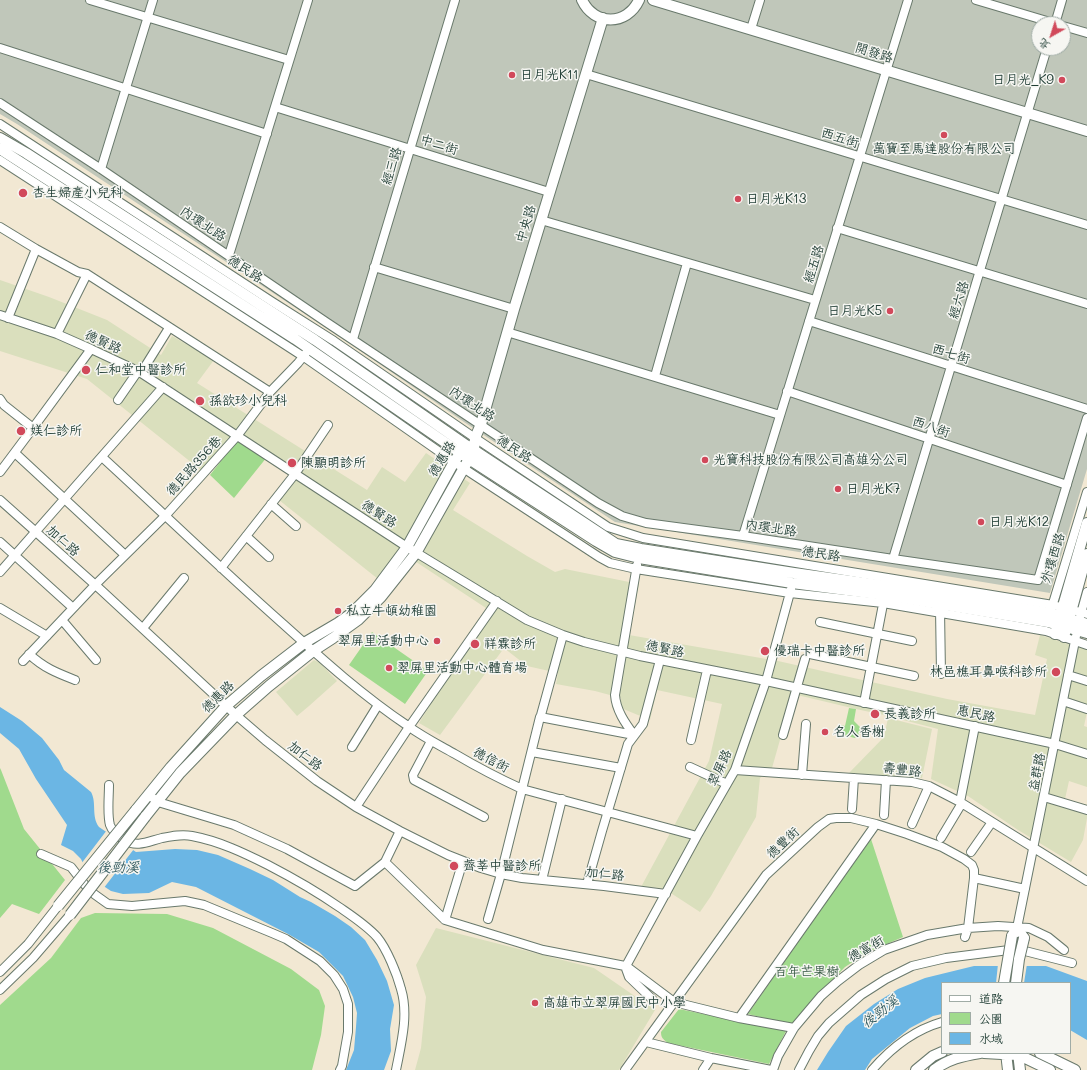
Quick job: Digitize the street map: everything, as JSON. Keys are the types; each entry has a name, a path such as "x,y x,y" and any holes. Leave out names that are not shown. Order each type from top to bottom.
{"street":[{"path":"90,0 289,60"},
{"path":"101,169 153,0"},
{"path":"229,255 308,0"},
{"name":"經三路","path":"353,339 455,0"},
{"path":"582,0 588,10 594,15 609,20 621,18 628,14 639,0"},
{"name":"開發路","path":"654,0 1087,131"},
{"path":"751,29 760,0"},
{"name":"經五路","path":"743,536 908,0"},
{"path":"976,0 1031,16"},
{"path":"1059,16 1062,0"},
{"name":"中央路","path":"475,438 481,424 549,192 603,18"},
{"path":"1071,28 1087,33"},
{"path":"0,48 267,134"},
{"name":"經六路","path":"893,559 1045,56"},
{"name":"西五街","path":"586,74 1087,225"},
{"name":"內環北路","path":"0,103 101,169 326,322 598,503 622,516 646,523 1038,580 1067,485"},
{"name":"中二街","path":"275,107 549,192"},
{"name":"德民路","path":"0,124 264,297 467,451 596,541 615,552 640,554 793,578 886,590 1065,620 1087,633"},
{"name":"德民路","path":"0,138 317,336 475,438 608,527 643,538 793,578"},
{"name":"德民路","path":"0,149 306,353 454,462 610,563 636,569 793,578 886,590 1065,620"},
{"name":"德民路","path":"0,160 306,353 467,451"},
{"path":"541,220 815,300"},
{"path":"0,227 78,272 87,274 270,392"},
{"path":"837,228 1087,304"},
{"path":"4,317 36,249"},
{"path":"655,376 688,263"},
{"path":"374,267 514,309"},
{"path":"57,334 87,274"},
{"name":"德賢路","path":"4,317 57,334 140,372 412,550 527,620 584,642 660,660 766,681"},
{"name":"西七街","path":"809,321 1087,409"},
{"name":"德民路356巷","path":"23,661 95,585 166,516 237,436 270,392 306,353 326,322"},
{"path":"118,400 140,372 169,328"},
{"path":"507,332 780,415"},
{"path":"0,472 91,349"},
{"path":"0,572 163,387"},
{"name":"西八街","path":"787,392 1067,485"},
{"path":"0,399 4,405 34,428"},
{"path":"1067,485 1087,418"},
{"path":"221,568 295,474 328,425"},
{"name":"德惠路","path":"58,906 171,767 226,706 304,642 338,623 352,613 412,550 454,462 467,451 475,438"},
{"name":"德惠路","path":"70,915 180,773 236,715 313,650 358,620 380,597 412,550 463,468 467,451"},
{"path":"14,452 125,555"},
{"name":"德信街","path":"102,456 221,568 345,679 409,727 497,778 522,789 697,836"},
{"name":"外環西路","path":"1065,620 1087,492"},
{"name":"加仁路","path":"0,500 143,628 236,715 265,740 356,808 463,861 501,874 522,878 587,884 666,894"},
{"path":"271,504 296,526"},
{"name":"外環西路","path":"1065,620 1087,523"},
{"path":"246,536 269,557"},
{"path":"634,735 625,724 616,702 615,695 636,569 643,538"},
{"path":"0,542 73,608"},
{"path":"1065,620 1087,554"},
{"path":"143,628 184,578"},
{"name":"翠屏路","path":"626,966 735,770 766,681 793,578"},
{"path":"864,702 886,590"},
{"path":"1065,620 1087,592"},
{"path":"941,599 941,674"},
{"path":"356,808 409,727 497,601"},
{"path":"0,608 47,636"},
{"path":"62,620 96,660"},
{"name":"德民路","path":"1065,620 1075,641 1087,645"},
{"path":"820,622 912,641"},
{"path":"488,919 563,635"},
{"name":"益群路","path":"1015,932 1034,848 1075,641"},
{"path":"29,654 40,664 56,673 75,680"},
{"path":"783,734 796,688 808,656 871,666 914,676"},
{"path":"587,884 628,744 643,724 660,660"},
{"path":"691,740 707,670"},
{"path":"1068,675 1087,681"},
{"name":"惠民路","path":"766,681 1055,744 1087,754"},
{"path":"1063,702 1087,709"},
{"path":"352,747 378,705"},
{"path":"541,716 634,735"},
{"path":"802,775 806,724"},
{"path":"942,838 961,802 975,726"},
{"path":"431,741 413,775 414,780 484,817"},
{"path":"532,752 621,768"},
{"path":"690,767 727,784"},
{"name":"壽豐路","path":"735,770 912,782 929,786 961,802 1087,881"},
{"path":"852,809 854,778"},
{"path":"884,815 886,780"},
{"path":"109,785 110,825 118,836 134,844 178,835 190,836 222,845 249,856 302,883 356,918 368,928 377,938 391,962 402,990 404,1014 396,1070"},
{"path":"912,824 929,786"},
{"path":"148,795 158,802 234,825 287,849 355,886 385,862 400,831"},
{"path":"1044,797 1087,810"},
{"path":"542,880 562,799"},
{"name":"德豐街","path":"625,1070 766,875 818,827 829,819 851,818 876,824 935,845 964,859 972,865 974,870 974,878"},
{"path":"971,852 992,822"},
{"path":"739,1018 876,824"},
{"path":"41,854 71,867 94,894 108,904 132,906 185,901 204,905 286,939 320,962 334,975 343,989 348,1004 348,1032 340,1070"},
{"path":"445,920 463,861"},
{"path":"385,862 445,920 543,950 626,966 674,1002 739,1018 794,1028"},
{"path":"964,937 968,928 974,878 1025,890"},
{"path":"0,972 28,944 58,906"},
{"path":"0,990 33,958 70,915"},
{"name":"德富街","path":"772,1070 794,1028 821,996 854,969 874,956 896,946 927,935 968,928 998,926 1015,932 1029,928 1038,931 1064,950"},
{"path":"1004,982 1015,932 1024,938 1016,982"},
{"path":"798,1070 818,1036 829,1023 861,995 886,979 912,966 946,958 1009,950 1025,951 1072,963"},
{"path":"626,966 628,977 654,1000"},
{"path":"872,1070 900,1042 929,1026 941,1022"},
{"path":"646,1042 711,1058 772,1070"},
{"path":"916,1070 933,1056 941,1052"},
{"path":"934,1070 940,1065 958,1057 974,1054"},
{"path":"1006,1054 1008,1070"},
{"path":"1018,1054 1020,1070"},
{"path":"1018,1054 1050,1070"},
{"path":"1042,1054 1075,1070"},
{"path":"703,1070 711,1058"}],"shaded area":[{"path":"0,0 1087,0 1087,469 1050,593 615,522 464,422 352,345 0,114"},
{"path":"0,280 49,297 107,320 161,355 172,336 214,360 197,383 367,490 382,467 405,482 426,453 470,483 453,510 527,556 555,572 565,569 639,584 629,635 778,661 947,699 1035,715 1047,659 1035,655 1040,635 1087,650 1087,712 1084,726 1087,727 1087,787 1069,781 1065,799 1087,805 1087,818 1083,840 1071,862 1018,830 968,796 931,779 938,729 793,694 772,768 760,778 756,817 711,896 700,912 663,888 641,887 709,761 722,704 657,690 650,720 621,708 621,698 595,691 556,684 558,673 527,666 504,648 440,735 419,723 489,610 398,550 378,579 279,500 300,474 237,432 202,471 87,379 0,351"},
{"path":"314,660 320,663 337,681 297,716 276,692"},
{"path":"888,718 932,729 922,778 849,773 884,737"},
{"name":"高雄市立翠屏國民中小學","path":"436,928 594,968 655,1010 619,1070 415,1070 421,1048 426,997 416,965"}],"green space":[{"path":"239,438 267,457 234,498 210,475"},
{"name":"翠屏里活動中心體育場","path":"372,632 428,671 405,704 349,665"},
{"path":"849,708 856,709 854,721 863,730 855,738 839,734 841,725 845,726"},
{"path":"0,768 24,829 65,880 39,914 12,904 0,918"},
{"name":"百年芒果樹","path":"871,839 903,937 868,952 845,967 808,1005 793,1025 748,1014 801,938"},
{"path":"95,913 167,914 213,928 291,969 319,990 325,1006 321,1035 312,1070 0,1070 0,1005 51,958 81,918"},
{"path":"679,1009 786,1031 769,1064 668,1043 661,1036 661,1032"}],"water":[{"name":"後勁溪","path":"0,707 22,721 42,738 59,760 64,770 91,792 94,801 95,818 99,827 136,852 175,849 197,850 218,855 273,880 335,916 351,927 365,940 387,981 394,1005 390,1029 391,1051 384,1070 346,1070 354,1050 357,1013 353,997 343,976 319,952 288,934 196,887 172,882 149,893 123,894 111,891 96,881 86,870 81,859 73,851 61,845 67,825 36,779 19,749 0,733"},
{"name":"後勁溪","path":"974,966 1046,966 1087,981 1087,1040 1071,1031 1071,982 941,982 941,1014 933,1016 910,1028 872,1059 865,1070 817,1070 846,1026 874,1004 898,989 925,978"}],"pier":[{"path":"107,830 134,849 103,889 84,871 81,864"},
{"path":"998,964 1027,964 1024,982 996,982"}],"place":[{"name":"日月光K11","path":"512,75"},
{"name":"日月光_K9","path":"1062,80"},
{"name":"萬寶至馬達股份有限公司","path":"944,135"},
{"name":"杏生婦產小兒科","path":"23,193"},
{"name":"日月光K13","path":"738,199"},
{"name":"日月光K5","path":"890,311"},
{"name":"仁和堂中醫診所","path":"86,370"},
{"name":"孫欲珍小兒科","path":"200,401"},
{"name":"媄仁診所","path":"21,431"},
{"name":"光寶科技股份有限公司高雄分公司","path":"705,460"},
{"name":"陳顯明診所","path":"292,463"},
{"name":"日月光K7","path":"838,489"},
{"name":"日月光K12","path":"981,522"},
{"name":"私立牛頓幼稚園","path":"338,611"},
{"name":"翠屏里活動中心","path":"437,641"},
{"name":"祥霖診所","path":"475,644"},
{"name":"優瑞卡中醫診所","path":"765,651"},
{"name":"翠屏里活動中心體育場","path":"389,668"},
{"name":"林邑樵耳鼻喉科診所","path":"1056,672"},
{"name":"長義診所","path":"875,714"},
{"name":"名人香榭","path":"825,732"},
{"name":"薺莘中醫診所","path":"454,866"},
{"name":"高雄市立翠屏國民中小學","path":"535,1003"}]}
